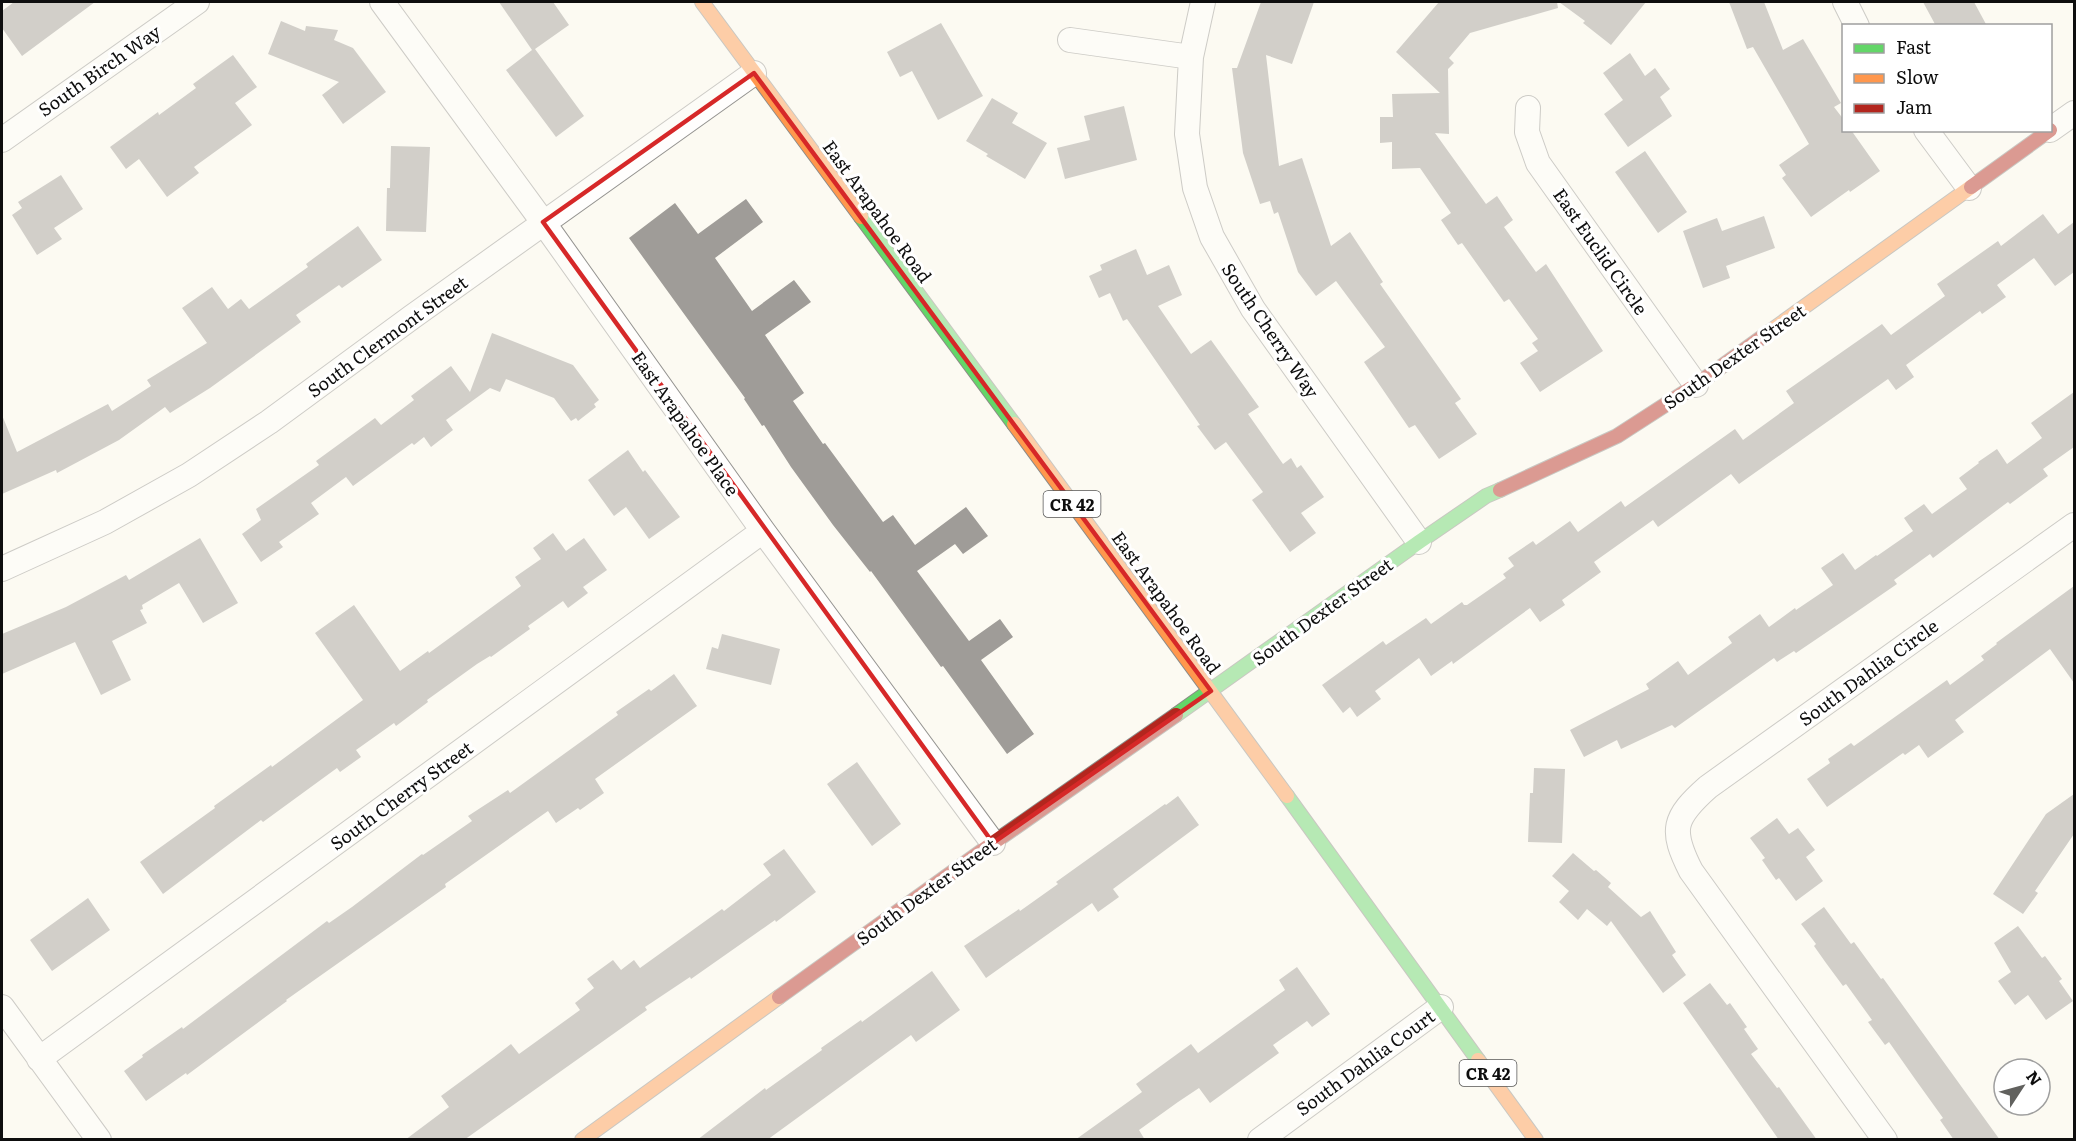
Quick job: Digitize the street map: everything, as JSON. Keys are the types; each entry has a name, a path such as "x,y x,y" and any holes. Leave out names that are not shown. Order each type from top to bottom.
{"street":[{"name":"South Birch Way","path":"2,140 197,2"},
{"name":"East Arapahoe Place","path":"382,2 543,222 763,531 993,843"},
{"name":"East Arapahoe Road","path":"702,2 1210,691 1536,1140"},
{"name":"South Cherry Way","path":"1203,2 1191,57 1187,134 1195,188 1212,237 1253,309 1419,542"},
{"path":"1845,2 1856,24"},
{"path":"1070,40 1191,57"},
{"name":"South Clermont Street","path":"2,569 105,522 189,475 269,423 543,222 754,73"},
{"name":"East Euclid Circle","path":"1528,108 1527,132 1538,163 1696,385"},
{"name":"South Dexter Street","path":"2052,129 2074,113"},
{"path":"1927,132 1969,188"},
{"name":"South Dexter Street","path":"582,1140 993,843 1419,542 1486,496 1617,436 1696,385 2047,132"},
{"name":"South Dahlia Circle","path":"1886,1140 1691,871 1667,828 1708,787 2074,525"},
{"name":"South Cherry Street","path":"39,1059 763,531"},
{"path":"2,1007 99,1140"},
{"name":"South Dahlia Court","path":"1260,1140 1441,1007"}],"highlighted area":[{"path":"754,73 1211,691 993,843 543,222"}],"building":[{"path":"14,2 95,2 22,56 2,28 2,11"},
{"path":"499,2 553,2 569,25 535,49 584,116 556,137 506,70 532,50"},
{"path":"1261,2 1314,2 1292,64 1266,55 1279,166 1302,158 1331,246 1350,232 1383,282 1380,284 1461,399 1455,403 1477,434 1439,459 1415,425 1409,428 1364,362 1385,347 1336,281 1316,296 1298,272 1278,212 1274,214 1270,201 1260,204 1243,153 1232,68 1237,68"},
{"path":"1439,2 1557,2 1558,8 1470,33 1449,58 1454,63 1448,69 1449,134 1435,133 1486,204 1497,196 1513,220 1504,227 1536,272 1546,264 1603,351 1540,392 1520,363 1538,351 1532,343 1538,339 1509,299 1504,302 1462,243 1458,245 1441,220 1451,213 1420,168 1392,169 1392,142 1380,143 1380,117 1393,117 1392,94 1440,93 1396,52"},
{"path":"1559,2 1646,2 1611,45 1583,23 1585,21"},
{"path":"1729,2 1764,2 1783,50 1803,39 1841,103 1834,107 1842,117 1842,132 1852,132 1880,171 1811,217 1782,178 1786,175 1779,165 1809,144 1753,47 1747,49"},
{"path":"1923,2 1974,2 1986,24 1935,24"},
{"path":"281,21 305,31 306,26 338,30 334,40 353,48 386,92 343,124 322,95 339,82 268,54"},
{"path":"941,23 983,96 938,120 912,71 900,77 887,52"},
{"path":"1630,53 1645,76 1655,68 1670,89 1660,97 1672,116 1628,147 1604,114 1623,100 1603,73"},
{"path":"233,55 257,87 235,103 252,125 194,167 199,173 167,197 139,159 126,169 110,147 196,88 193,84"},
{"path":"992,98 1018,113 1012,123 1047,143 1025,179 966,141"},
{"path":"1124,106 1137,160 1065,179 1057,148 1090,140 1084,116"},
{"path":"391,146 430,147 426,232 386,231"},
{"path":"1645,151 1687,212 1658,233 1615,172"},
{"path":"61,175 83,209 54,228 62,239 37,255 12,215 22,208 18,202"},
{"path":"746,199 763,222 715,258 752,311 794,280 811,302 765,335 804,393 793,401 823,444 825,443 883,522 893,515 915,545 966,507 988,536 963,554 955,544 917,571 969,641 1000,619 1013,637 981,660 1034,734 1007,754 871,571 833,525 764,425 762,426 745,398 629,238 675,203 698,234"},
{"path":"2043,214 2058,234 2074,222 2074,272 2055,286 2034,258 1997,285 2006,297 1982,314 1980,311 1906,365 1914,377 1896,390 1888,379 1739,484 1731,474 1658,527 1653,520 1594,562 1601,572 1562,600 1565,605 1540,622 1530,608 1453,664 1452,661 1431,676 1419,658 1375,691 1381,699 1357,717 1350,707 1343,713 1322,685 1383,641 1386,645 1426,618 1431,624 1462,602 1467,605 1506,578 1503,574 1514,566 1508,558 1533,541 1536,545 1570,521 1578,532 1621,501 1625,507 1735,429 1743,440 1794,403 1786,391 1882,324 1891,335 1945,296 1937,284 1998,241 2001,246"},
{"path":"1764,216 1775,248 1726,266 1730,278 1703,288 1683,231 1717,218 1722,231"},
{"path":"358,226 382,260 342,288 339,285 296,315 301,322 210,388 170,413 165,407 119,440 57,473 56,470 2,494 2,415 17,452 108,404 112,411 151,386 147,380 207,343 182,308 212,287 228,309 241,299 249,309 308,267 306,264"},
{"path":"1136,249 1147,275 1169,265 1182,295 1158,306 1191,354 1211,340 1259,407 1248,414 1283,464 1291,458 1297,468 1301,465 1324,497 1301,513 1316,533 1290,552 1252,500 1263,492 1226,442 1215,450 1127,319 1123,321 1110,293 1099,298 1089,276 1102,270 1100,265"},
{"path":"492,333 573,365 599,400 594,404 596,407 578,421 576,418 571,421 554,398 506,379 500,392 490,388 446,420 453,430 431,447 424,437 414,445 412,443 353,486 346,477 311,503 319,514 279,542 283,547 261,562 242,534 261,520 256,509 319,465 316,461 375,418 381,425 414,400 411,396 451,366 470,392"},
{"path":"2074,392 2074,447 2043,469 2048,476 2010,504 2008,502 1933,558 1930,554 1894,580 1897,584 1796,653 1794,651 1777,662 1774,658 1675,728 1672,725 1621,749 1617,740 1584,757 1570,730 1649,689 1646,684 1678,661 1688,675 1732,643 1728,637 1760,614 1769,627 1795,608 1796,610 1833,585 1821,568 1843,553 1855,570 1877,556 1913,531 1904,518 1924,504 1932,514 1967,489 1959,478 1978,462 1997,449 2007,464 2042,438 2031,423"},
{"path":"628,450 680,517 649,539 626,507 614,516 588,480"},
{"path":"553,533 566,551 584,538 607,570 583,587 588,593 568,608 563,601 528,626 530,629 427,700 428,702 396,726 394,723 356,750 361,757 340,772 337,768 263,822 261,820 163,894 140,862 215,808 214,806 271,765 272,767 363,700 315,633 354,605 400,671 428,651 429,653 521,586 515,577 541,559 533,548"},
{"path":"200,538 238,603 203,623 179,583 142,605 143,609 140,610 147,623 112,641 131,680 101,695 75,642 2,674 2,634 66,607 126,575 129,580"},
{"path":"2074,586 2074,683 2050,649 1955,720 1964,732 1928,758 1919,745 1905,755 1903,753 1827,807 1807,779 1830,763 1828,759 1851,743 1854,746 1947,680 1950,685 1984,660 1981,656 1996,643"},
{"path":"722,634 780,649 771,685 706,669 712,647 718,649"},
{"path":"674,674 697,706 595,779 604,793 556,823 548,811 445,884 446,887 286,1000 187,1075 186,1073 146,1101 124,1071 143,1057 142,1055 182,1027 183,1029 327,921 329,923 422,854 472,821 468,816 508,790 510,793 618,715 616,712"},
{"path":"857,762 901,824 872,846 827,784"},
{"path":"1534,768 1565,769 1562,843 1528,842 1530,793 1533,793"},
{"path":"2074,794 2074,834 2035,891 2038,893 2023,914 1993,894 2046,814"},
{"path":"1178,796 1199,825 1113,889 1119,897 1098,912 1092,903 986,978 964,946 1019,909 1020,911 1058,884 1056,882"},
{"path":"1777,818 1789,834 1798,828 1815,850 1806,857 1823,881 1796,901 1779,878 1776,880 1762,860 1765,858 1750,838"},
{"path":"784,849 816,892 776,922 775,920 691,979 690,977 645,1007 647,1010 464,1140 405,1140 449,1107 441,1096 511,1044 519,1054 580,1010 575,1003 594,988 587,979 613,960 621,970 634,960 640,968 722,909 724,911 771,875 763,864"},
{"path":"1573,853 1611,883 1608,887 1641,917 1650,911 1676,952 1672,955 1686,975 1663,993 1611,921 1607,926 1587,909 1578,920 1559,902 1569,891 1552,876"},
{"path":"88,898 110,930 52,971 30,940"},
{"path":"1824,907 1851,944 1854,942 1881,979 1883,978 2000,1140 1954,1140 1940,1120 1943,1118 1889,1042 1885,1045 1868,1022 1872,1020 1846,984 1843,986 1801,924"},
{"path":"2018,926 2042,958 2045,956 2062,979 2059,981 2073,1001 2046,1020 2028,995 2015,1005 1998,981 2011,972 1994,943"},
{"path":"1297,967 1330,1014 1312,1027 1307,1021 1273,1045 1279,1053 1210,1103 1199,1088 1178,1102 1139,1130 1145,1140 1075,1140 1142,1092 1136,1084 1191,1044 1198,1053 1285,990 1279,980"},
{"path":"932,971 960,1010 916,1042 911,1035 767,1140 697,1140 765,1088 766,1090 822,1050 821,1048 861,1020 862,1022"},
{"path":"1710,983 1727,1005 1730,1003 1747,1027 1744,1029 1758,1049 1751,1054 1777,1088 1779,1087 1817,1140 1779,1140 1683,1003"}],"traffic: fast":[{"path":"861,217 1014,424"},
{"path":"1176,715 1419,542 1486,496 1500,490"},
{"path":"1287,796 1478,1060"}],"traffic: slow":[{"path":"702,2 861,217"},
{"path":"1772,330 1971,187"},
{"path":"1014,424 1287,796"},
{"path":"582,1140 779,997"},
{"path":"1478,1060 1536,1140"}],"traffic: jam":[{"path":"1971,187 2047,132"},
{"path":"1500,490 1617,436 1696,385 1772,330"},
{"path":"779,997 1176,715"}]}
